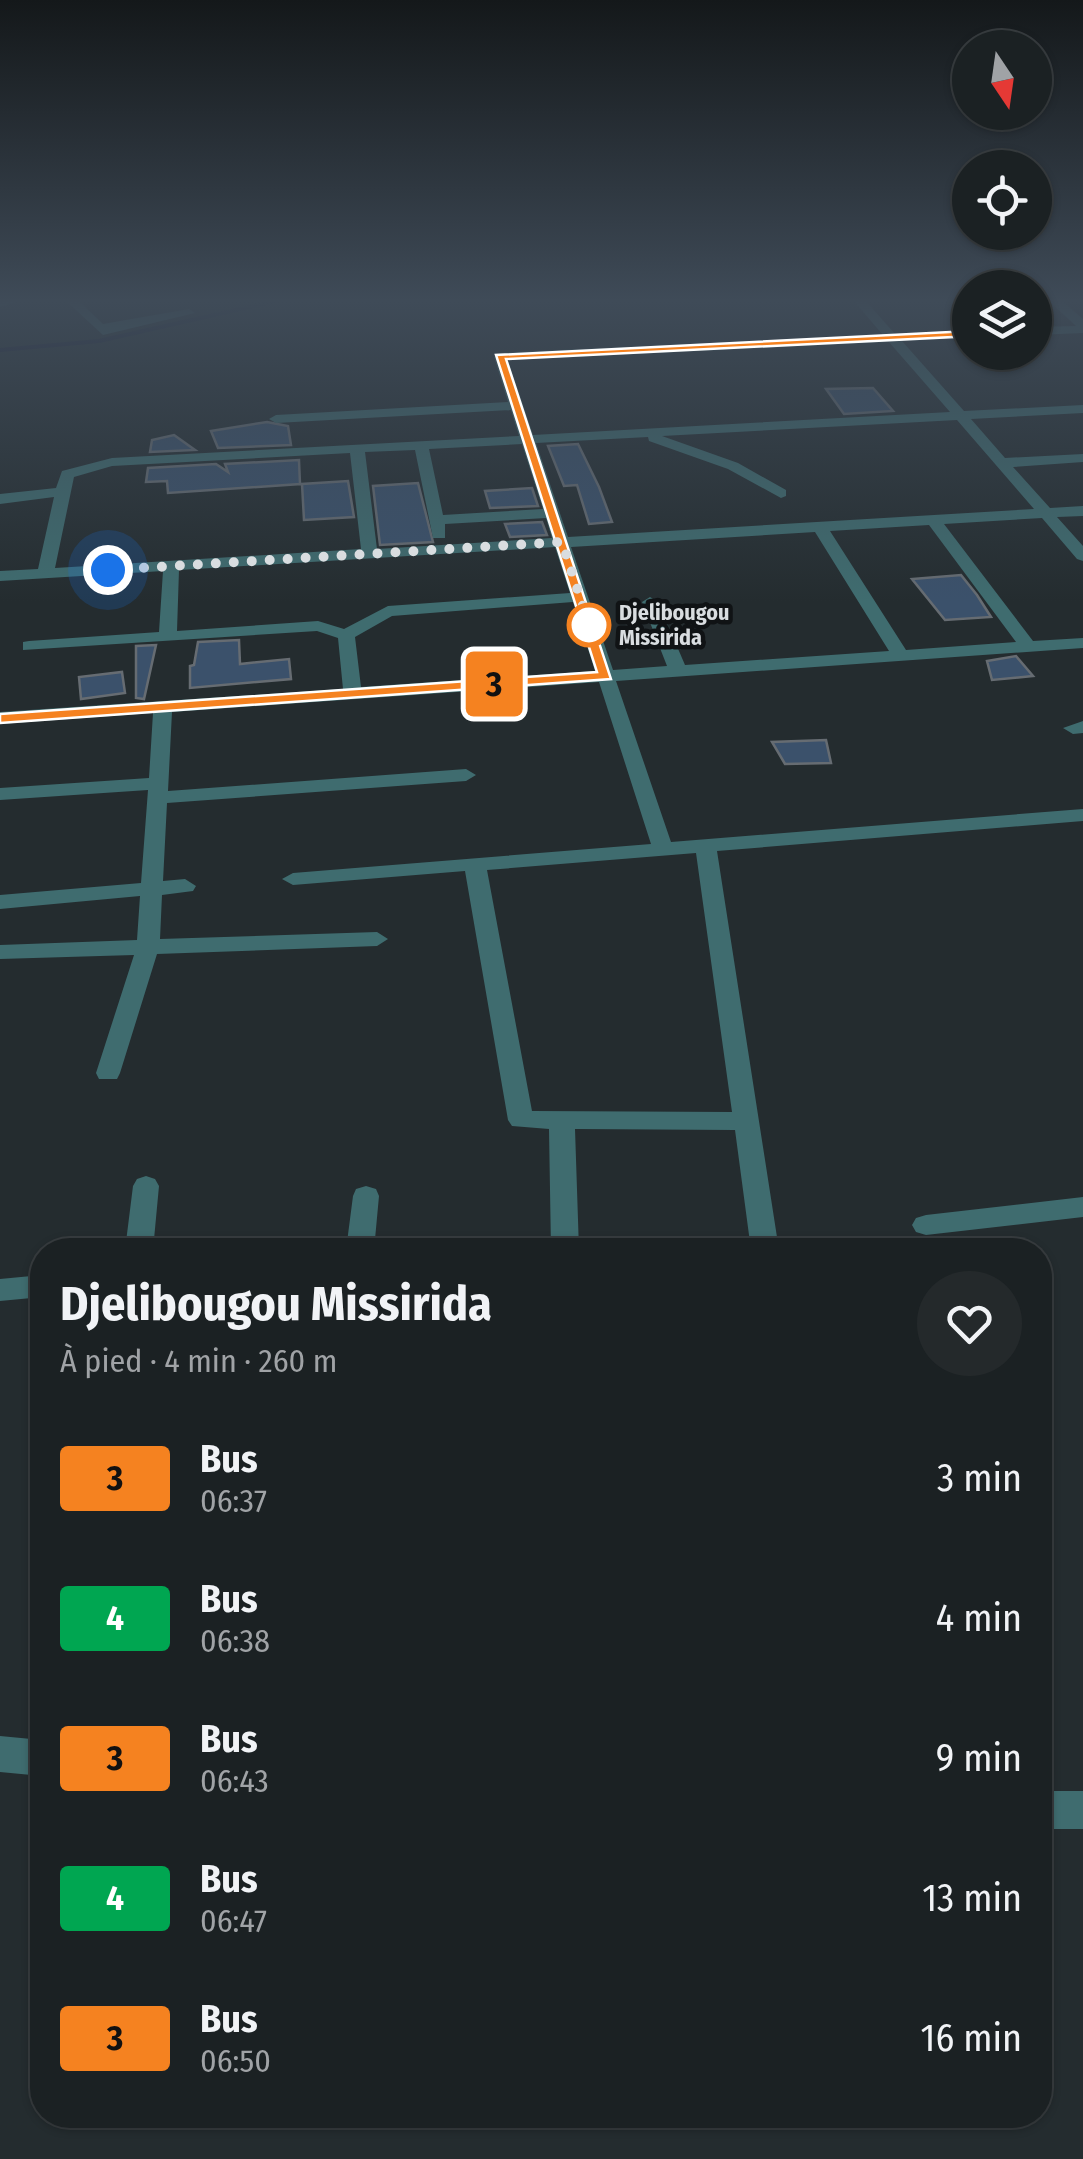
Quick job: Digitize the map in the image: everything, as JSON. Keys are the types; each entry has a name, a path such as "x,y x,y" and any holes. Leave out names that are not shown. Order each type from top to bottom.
{"street":[{"path":"372,401 374,414"},
{"path":"514,401 663,850"},
{"path":"947,401 1083,556"},
{"path":"276,419 516,406"},
{"path":"46,574 67,474 112,462 1083,409"},
{"path":"294,418 296,452"},
{"path":"653,435 664,464"},
{"path":"653,435 732,466 781,493"},
{"path":"420,445 442,550"},
{"path":"357,448 370,554"},
{"path":"1001,463 1083,458"},
{"path":"0,499 63,492"},
{"path":"0,576 1083,510"},
{"path":"436,520 552,513"},
{"path":"933,520 1028,646"},
{"path":"820,526 900,656"},
{"path":"168,636 171,566"},
{"path":"30,646 318,626 346,635 388,611 580,597"},
{"path":"650,602 678,671"},
{"path":"346,635 354,694"},
{"path":"0,718 1083,643"},
{"path":"108,1073 148,947 162,707"},
{"path":"0,794 466,775"},
{"path":"293,880 1083,815"},
{"path":"706,846 763,1238"},
{"path":"476,865 521,1120 746,1121"},
{"path":"0,902 185,886"},
{"path":"0,952 377,940"},
{"path":"562,1120 565,1238"},
{"path":"140,1238 146,1186"},
{"path":"361,1238 366,1196"},
{"path":"926,1225 1083,1207"},
{"path":"0,1290 30,1287"},
{"path":"0,1754 30,1757"},
{"path":"1052,1810 1083,1810"}],"building":[{"path":"834,401 884,401 893,411 844,414"},
{"path":"267,422 288,426 291,445 218,448 211,431"},
{"path":"174,435 195,450 150,452 152,440"},
{"path":"578,444 612,522 589,524 577,485 564,486 548,446"},
{"path":"299,460 300,484 168,493 167,481 146,482 148,468 216,464 228,472 225,464"},
{"path":"348,481 354,517 304,520 302,484"},
{"path":"418,483 433,542 380,545 373,486"},
{"path":"532,488 538,506 490,508 485,491"},
{"path":"542,522 547,535 510,537 505,524"},
{"path":"961,575 991,617 945,620 912,579"},
{"path":"239,640 240,664 289,659 291,679 190,688 190,666 194,665 198,642"},
{"path":"156,645 144,699 136,698 136,646"},
{"path":"1016,656 1033,676 992,680 987,661"},
{"path":"122,672 125,693 81,699 79,677"},
{"path":"826,740 831,763 785,764 772,742"}],"bus line":[{"name":"3","path":"0,718 606,676 515,401"}],"place":[{"name":"Djelibougou Missirida","path":"589,625"}],"route":[{"path":"108,570 562,542 589,625"}]}
